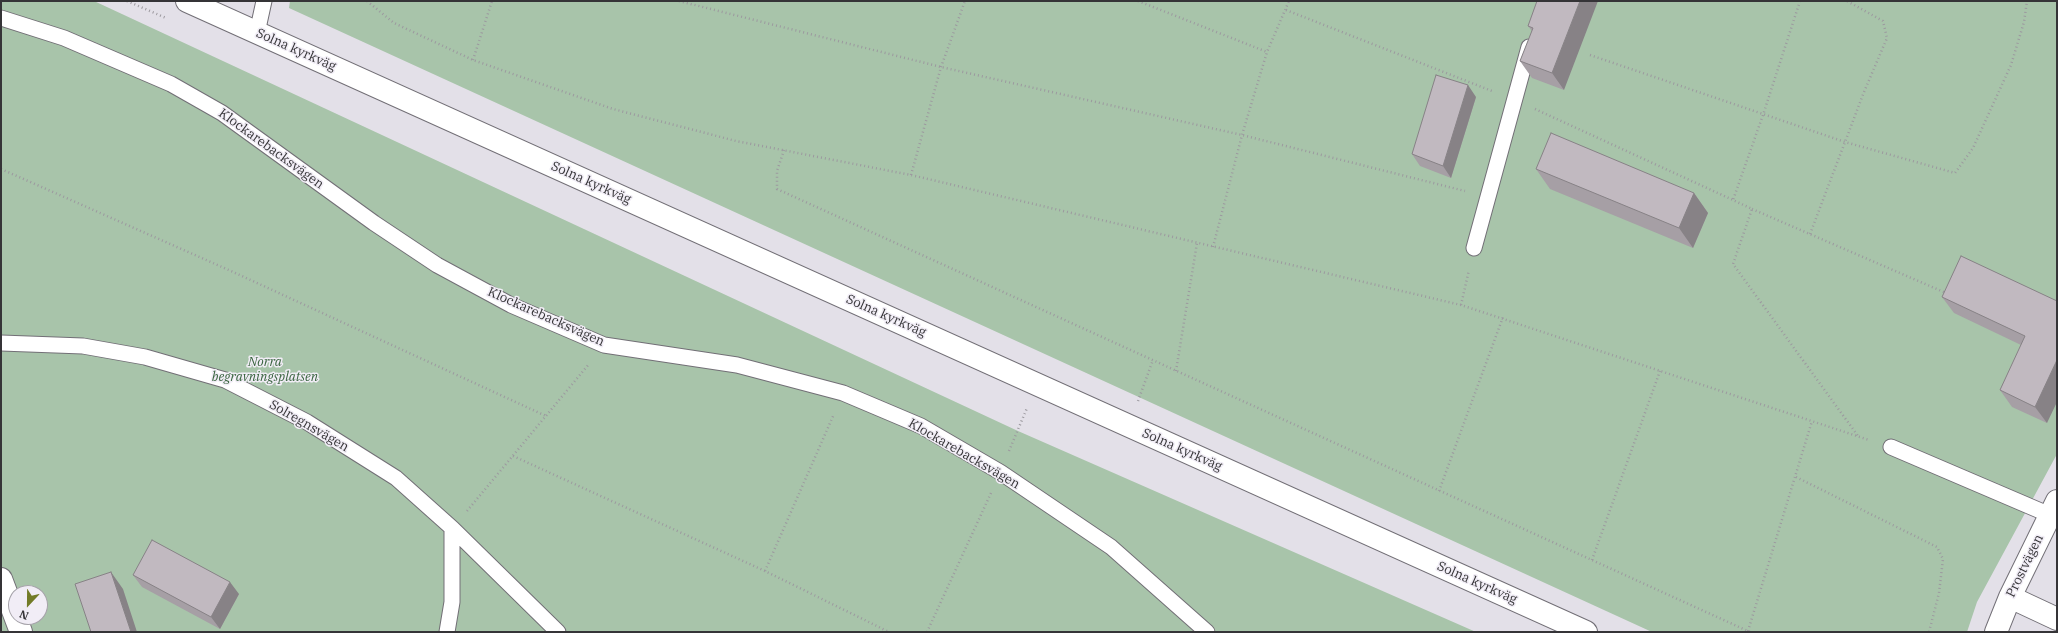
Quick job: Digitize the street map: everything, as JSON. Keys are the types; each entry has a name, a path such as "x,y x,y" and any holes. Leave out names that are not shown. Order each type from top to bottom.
{"street":[{"name":"Solna kyrkväg","path":"187,1 1586,632"},
{"name":"Prostvägen","path":"1996,632 2010,597 2053,508"},
{"path":"1,579 21,632"},
{"path":"2010,597 2057,619"}],"lane":[{"path":"257,33 264,1"},
{"name":"Klockarebacksvägen","path":"1,18 64,38 171,84 222,113 374,223 437,265 511,304 604,345 737,364 843,393 921,426 1000,472 1111,547 1207,632"},
{"path":"1474,248 1532,34"},
{"name":"Solregnsvägen","path":"1,343 83,346 145,357 225,380 306,422 396,478 452,528 558,632"},
{"path":"1891,447 2053,508"},
{"path":"447,632 452,602 452,528"}],"path":[{"path":"367,1 394,24 473,60 613,109 736,141 911,174 1461,305 1503,317 1858,437 1733,264 1752,209"},
{"path":"473,60 492,1"},
{"path":"679,1 941,67 1242,135 1487,197"},
{"path":"911,174 941,67 964,1"},
{"path":"1138,1 1267,52"},
{"path":"1213,247 1242,135 1267,52 1289,1"},
{"path":"1733,200 1763,115 1800,1"},
{"path":"1810,234 1887,38 1883,21 1847,1"},
{"path":"1590,55 1845,142 1955,173 1973,148 2011,65 2024,22 2027,1"},
{"path":"1286,10 1514,100 1752,209 1947,294"},
{"path":"784,150 776,171 778,189 1439,492 1749,632 1812,421"},
{"path":"1,170 231,271 546,416"},
{"path":"1176,371 1197,243"},
{"path":"1461,305 1474,248"},
{"path":"1439,492 1503,317"},
{"path":"452,528 604,345"},
{"path":"1136,406 1153,360"},
{"path":"1592,560 1660,371"},
{"path":"765,571 843,393"},
{"path":"927,632 1000,472 1028,406"},
{"path":"513,456 765,571 889,632"},
{"path":"1796,477 1937,547 1943,559 1939,592 1929,632"}],"green space":[{"name":"Norra begravningsplatsen","path":"1,1 94,1 1018,431 1476,632 1,632"},
{"path":"290,1 2057,1 2057,454 1977,602 1967,632 1652,632 289,8"}],"building":[{"path":"1537,1 1580,1 1552,73 1520,61 1533,28 1528,26"},
{"path":"1436,75 1468,85 1443,166 1412,154"},
{"path":"1551,133 1694,193 1679,228 1536,169"},
{"path":"1961,256 2057,301 2057,360 2035,407 2000,390 2025,336 1942,297"},
{"path":"152,540 230,582 211,617 133,575"},
{"path":"111,572 131,632 91,632 75,584"}]}
